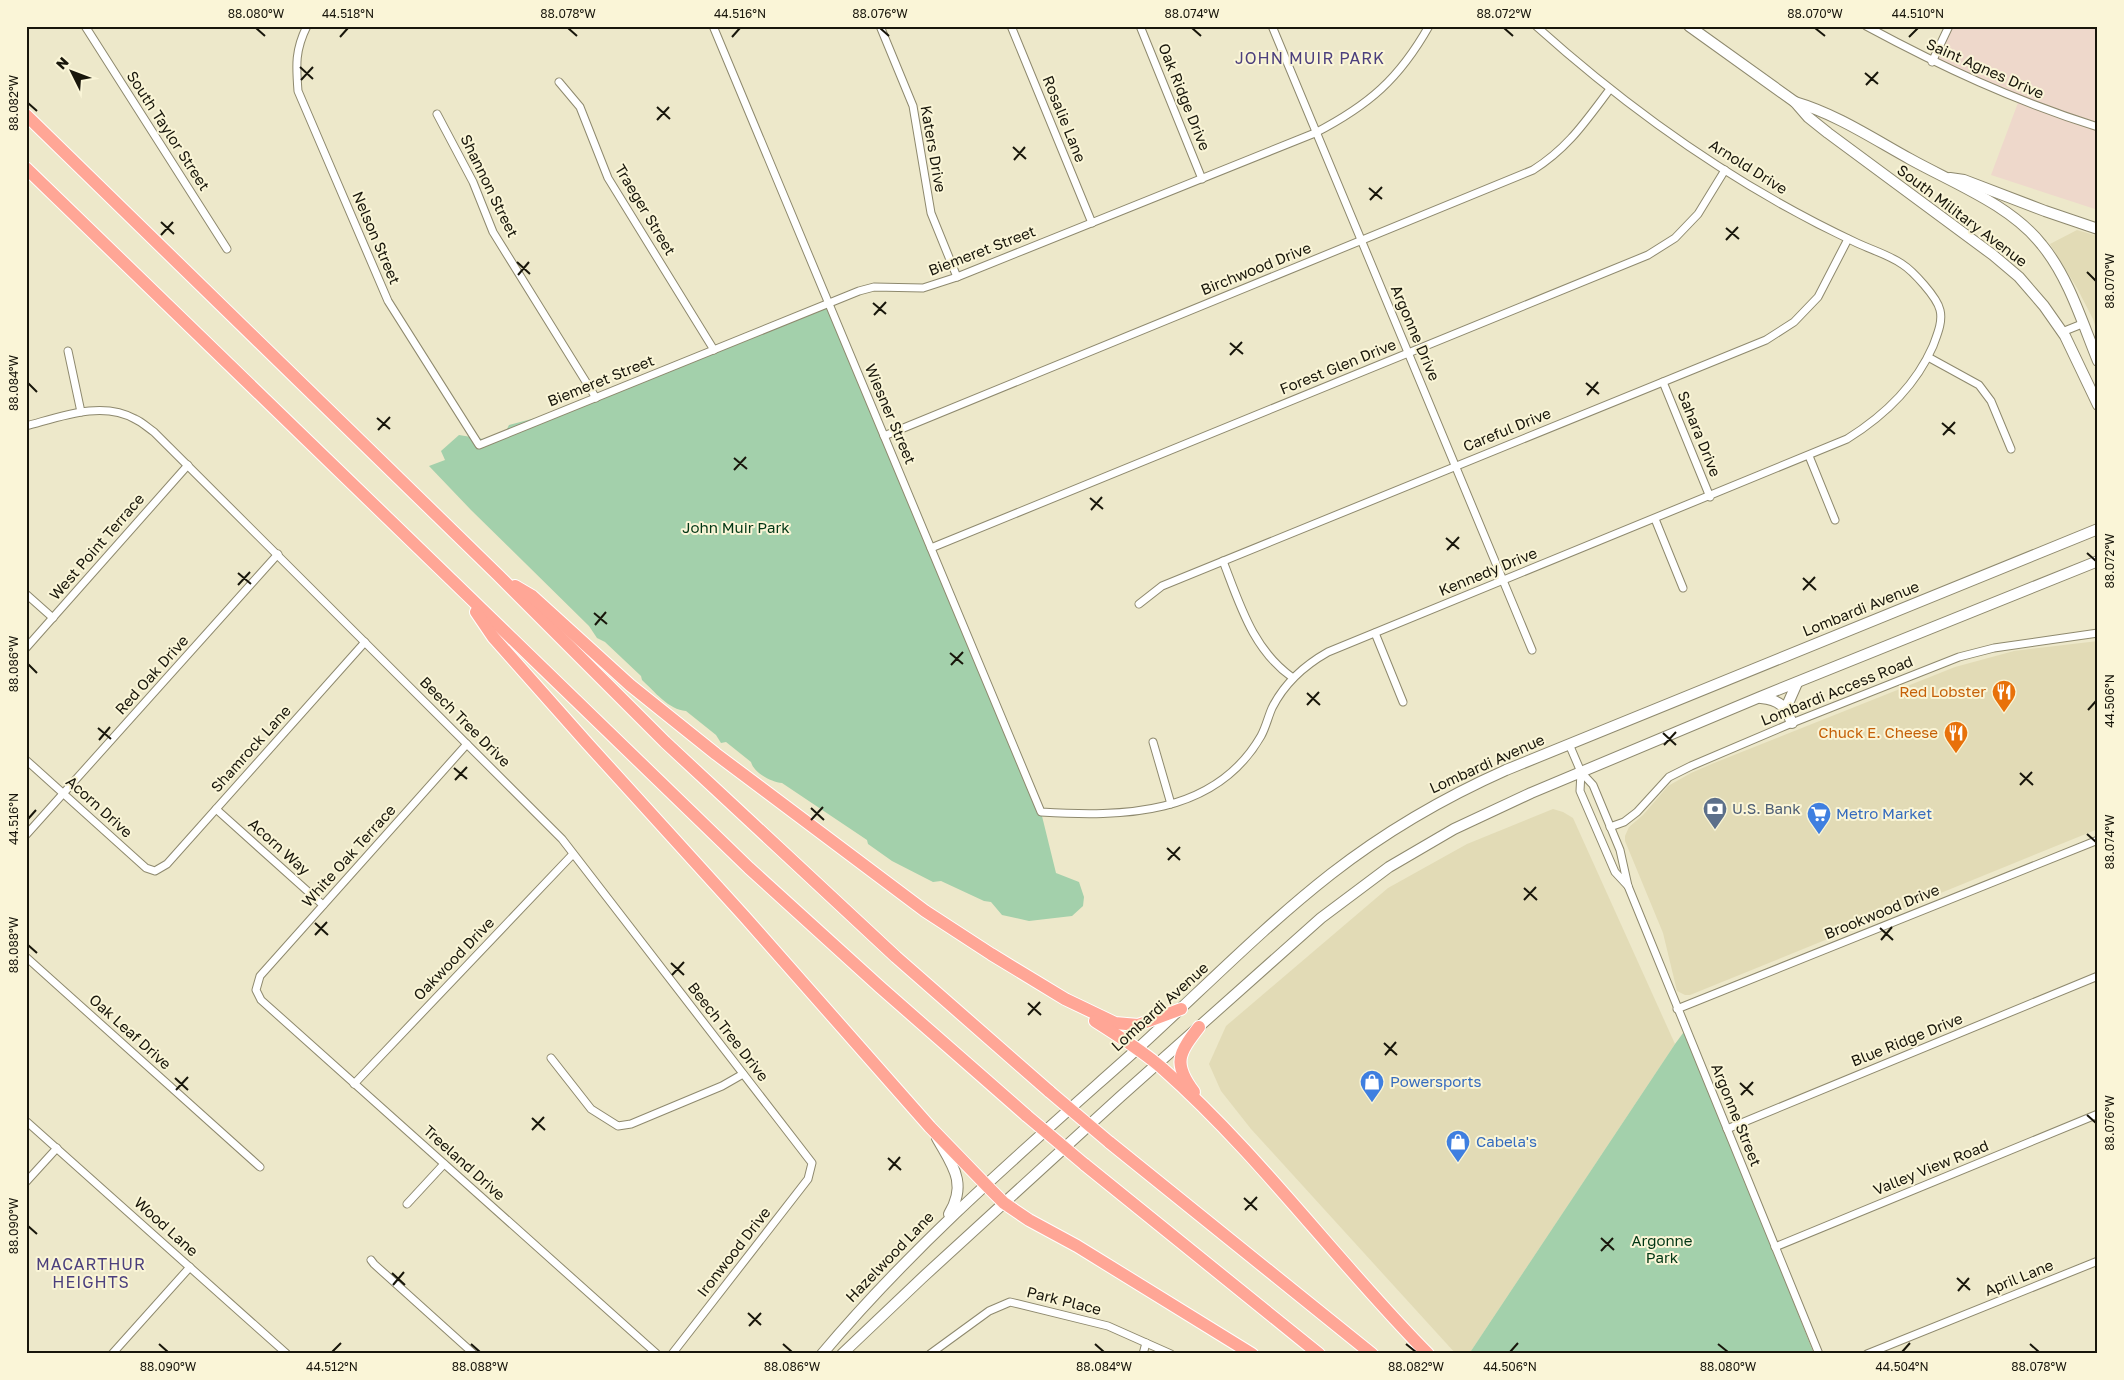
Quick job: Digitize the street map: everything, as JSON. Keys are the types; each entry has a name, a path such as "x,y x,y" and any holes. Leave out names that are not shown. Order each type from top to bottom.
{"highway":[{"path":"26,115 498,575 621,701 779,850 896,957 1050,1092 1109,1142 1372,1354"},
{"path":"26,168 749,868 880,987 1027,1116 1319,1354"},
{"path":"498,575 532,596 630,685 774,799 925,911 1064,999 1157,1064 1209,1112 1340,1259 1428,1354"},
{"path":"460,589 493,637 930,1126 1004,1203 1028,1220 1087,1252 1252,1354"},
{"path":"1064,999 1106,1020 1125,1025 1138,1025 1181,1009"},
{"path":"1199,1027 1182,1050 1180,1065 1185,1079 1209,1112"}],"main road":[{"name":"South Military Avenue","path":"1689,26 1795,102 1811,120 1844,146 2006,265 2035,295 2062,332 2079,363 2098,405"},
{"name":"South Military Avenue","path":"1795,102 1838,120 2001,209 2034,236 2055,264 2098,361"},
{"path":"1946,179 1964,180 2022,203 2098,229"},
{"name":"Lombardi Avenue","path":"985,1184 1316,886 1393,830 1464,789 1569,744 2098,529"},
{"path":"842,1354 1157,1064 1321,918 1389,867 1471,821 1581,772 2098,560"},
{"path":"1786,708 1797,683"},
{"path":"1760,697 1772,700 1786,708 1792,723"},
{"path":"930,1126 954,1166 957,1180 954,1205 942,1224"},
{"name":"Hazelwood Lane","path":"822,1354 856,1313 942,1224 985,1184"}],"street":[{"name":"South Taylor Street","path":"85,26 227,249"},
{"name":"Nelson Street","path":"307,26 301,38 295,62 298,91 388,301 479,446"},
{"name":"Wiesner Street","path":"713,26 1041,812"},
{"name":"Katers Drive","path":"880,26 913,106 931,212 957,277"},
{"name":"Rosalie Lane","path":"1011,26 1092,223"},
{"name":"Oak Ridge Drive","path":"1140,26 1202,179"},
{"name":"Argonne Drive","path":"1272,26 1532,650"},
{"name":"Biemeret Street","path":"479,446 859,291 874,287 923,288 957,277 1315,133 1345,118 1380,91 1406,62 1429,26"},
{"name":"Arnold Drive","path":"1536,26 1610,90 1665,131 1785,207 1902,264 1931,293 1940,308 1941,322"},
{"name":"Saint Agnes Drive","path":"1866,26 1932,62 1970,80 2046,111 2098,127"},
{"path":"1932,62 1949,26"},
{"name":"Traeger Street","path":"560,82 580,106 608,178 714,350"},
{"name":"Birchwood Drive","path":"884,436 1533,170 1553,158 1571,140 1610,90"},
{"name":"Shannon Street","path":"438,114 473,182 493,232 596,398"},
{"name":"Forest Glen Drive","path":"931,548 1648,255 1675,238 1698,214 1725,170"},
{"name":"Careful Drive","path":"1139,604 1162,586 1766,340 1794,322 1818,297 1848,239"},
{"name":"Kennedy Drive","path":"1041,812 1119,814 1171,804 1195,796 1217,785 1242,764 1262,735 1273,706 1293,678 1314,660 1328,652 1710,497 1847,439 1885,412 1902,394 1928,357 1941,322"},
{"path":"2062,332 2082,324"},
{"path":"68,351 82,412"},
{"path":"1928,357 1979,385 1991,401 2011,449"},
{"name":"Sahara Drive","path":"1663,382 1710,497"},
{"name":"Beech Tree Drive","path":"26,426 82,412 108,410 134,418 154,432 562,839 812,1163"},
{"path":"1809,456 1835,520"},
{"name":"West Point Terrace","path":"26,648 188,465"},
{"path":"1655,519 1683,588"},
{"name":"Red Oak Drive","path":"26,836 278,554"},
{"path":"1223,561 1246,622 1261,647 1282,670 1293,678"},
{"path":"26,594 53,618"},
{"path":"1375,633 1403,702"},
{"name":"Lombardi Access Road","path":"1610,827 1624,822 1637,812 1669,777 1691,766 1935,666 1974,653 2023,643 2098,633"},
{"name":"Shamrock Lane","path":"155,871 167,864 365,642"},
{"path":"1153,742 1171,804"},
{"name":"White Oak Terrace","path":"256,990 260,976 467,744"},
{"name":"Argonne Street","path":"1569,744 1581,772 1593,785 1620,850 1628,886 1819,1354"},
{"name":"Acorn Drive","path":"26,760 146,868 155,871"},
{"name":"Argonne Street","path":"1581,772 1580,791 1615,872 1628,886"},
{"name":"Acorn Way","path":"216,809 323,905"},
{"name":"Brookwood Drive","path":"1678,1009 2098,840"},
{"name":"Oakwood Drive","path":"354,1084 573,854"},
{"name":"Oak Leaf Drive","path":"26,958 260,1167"},
{"name":"Blue Ridge Drive","path":"1727,1129 2098,976"},
{"name":"Treeland Drive","path":"256,990 260,1000 657,1354"},
{"path":"551,1058 591,1109 618,1126 631,1124 722,1086 743,1074"},
{"name":"Valley View Road","path":"1775,1247 2098,1114"},
{"name":"Wood Lane","path":"26,1121 287,1354"},
{"path":"26,1182 57,1148"},
{"name":"Ironwood Drive","path":"672,1354 808,1180 812,1163"},
{"path":"407,1204 444,1164"},
{"path":"371,1260 474,1354"},
{"name":"April Lane","path":"1867,1354 2098,1261"},
{"path":"112,1354 190,1267"},
{"name":"Park Place","path":"930,1354 989,1311 1010,1302 1108,1326 1171,1354"},
{"path":"1142,1354 1146,1343"}],"shaded area":[{"path":"1949,26 2098,26 2098,210 1991,175 2019,100 1932,62"},
{"path":"2077,230 2098,236 2098,335 2093,319 2077,288 2050,244"},
{"path":"2098,641 2098,829 1690,995 1677,991 1663,933 1625,841 1629,827 1643,815 1668,786 1714,763 1955,667 2014,651"},
{"path":"1553,809 1573,818 1675,1044 1469,1354 1456,1354 1251,1129 1221,1091 1209,1064 1226,1026 1388,888 1467,844"}],"green space":[{"name":"John Muir Park","path":"829,303 1041,812 1056,873 1079,882 1084,897 1083,906 1072,916 1029,921 1002,915 991,902 984,901 941,881 933,882 892,861 868,844 867,840 782,783 764,776 756,770 751,762 726,742 721,743 716,735 686,711 668,704 657,694 605,642 597,638 589,626 429,466 445,460 441,451 459,435 483,439 488,442 504,435 509,425 543,416"},
{"name":"Argonne Park","path":"1686,1029 1814,1354 1469,1354 1675,1044"}],"place":[{"name":"Red Lobster","path":"2004,713"},
{"name":"Chuck E. Cheese","path":"1956,754"},
{"name":"U.S. Bank","path":"1715,830"},
{"name":"Metro Market","path":"1819,835"},
{"name":"Powersports","path":"1372,1103"},
{"name":"Cabela's","path":"1458,1163"}],"district":[{"name":"JOHN MUIR PARK","path":"1310,58"},
{"name":"MACARTHUR HEIGHTS","path":"91,1273"}]}
